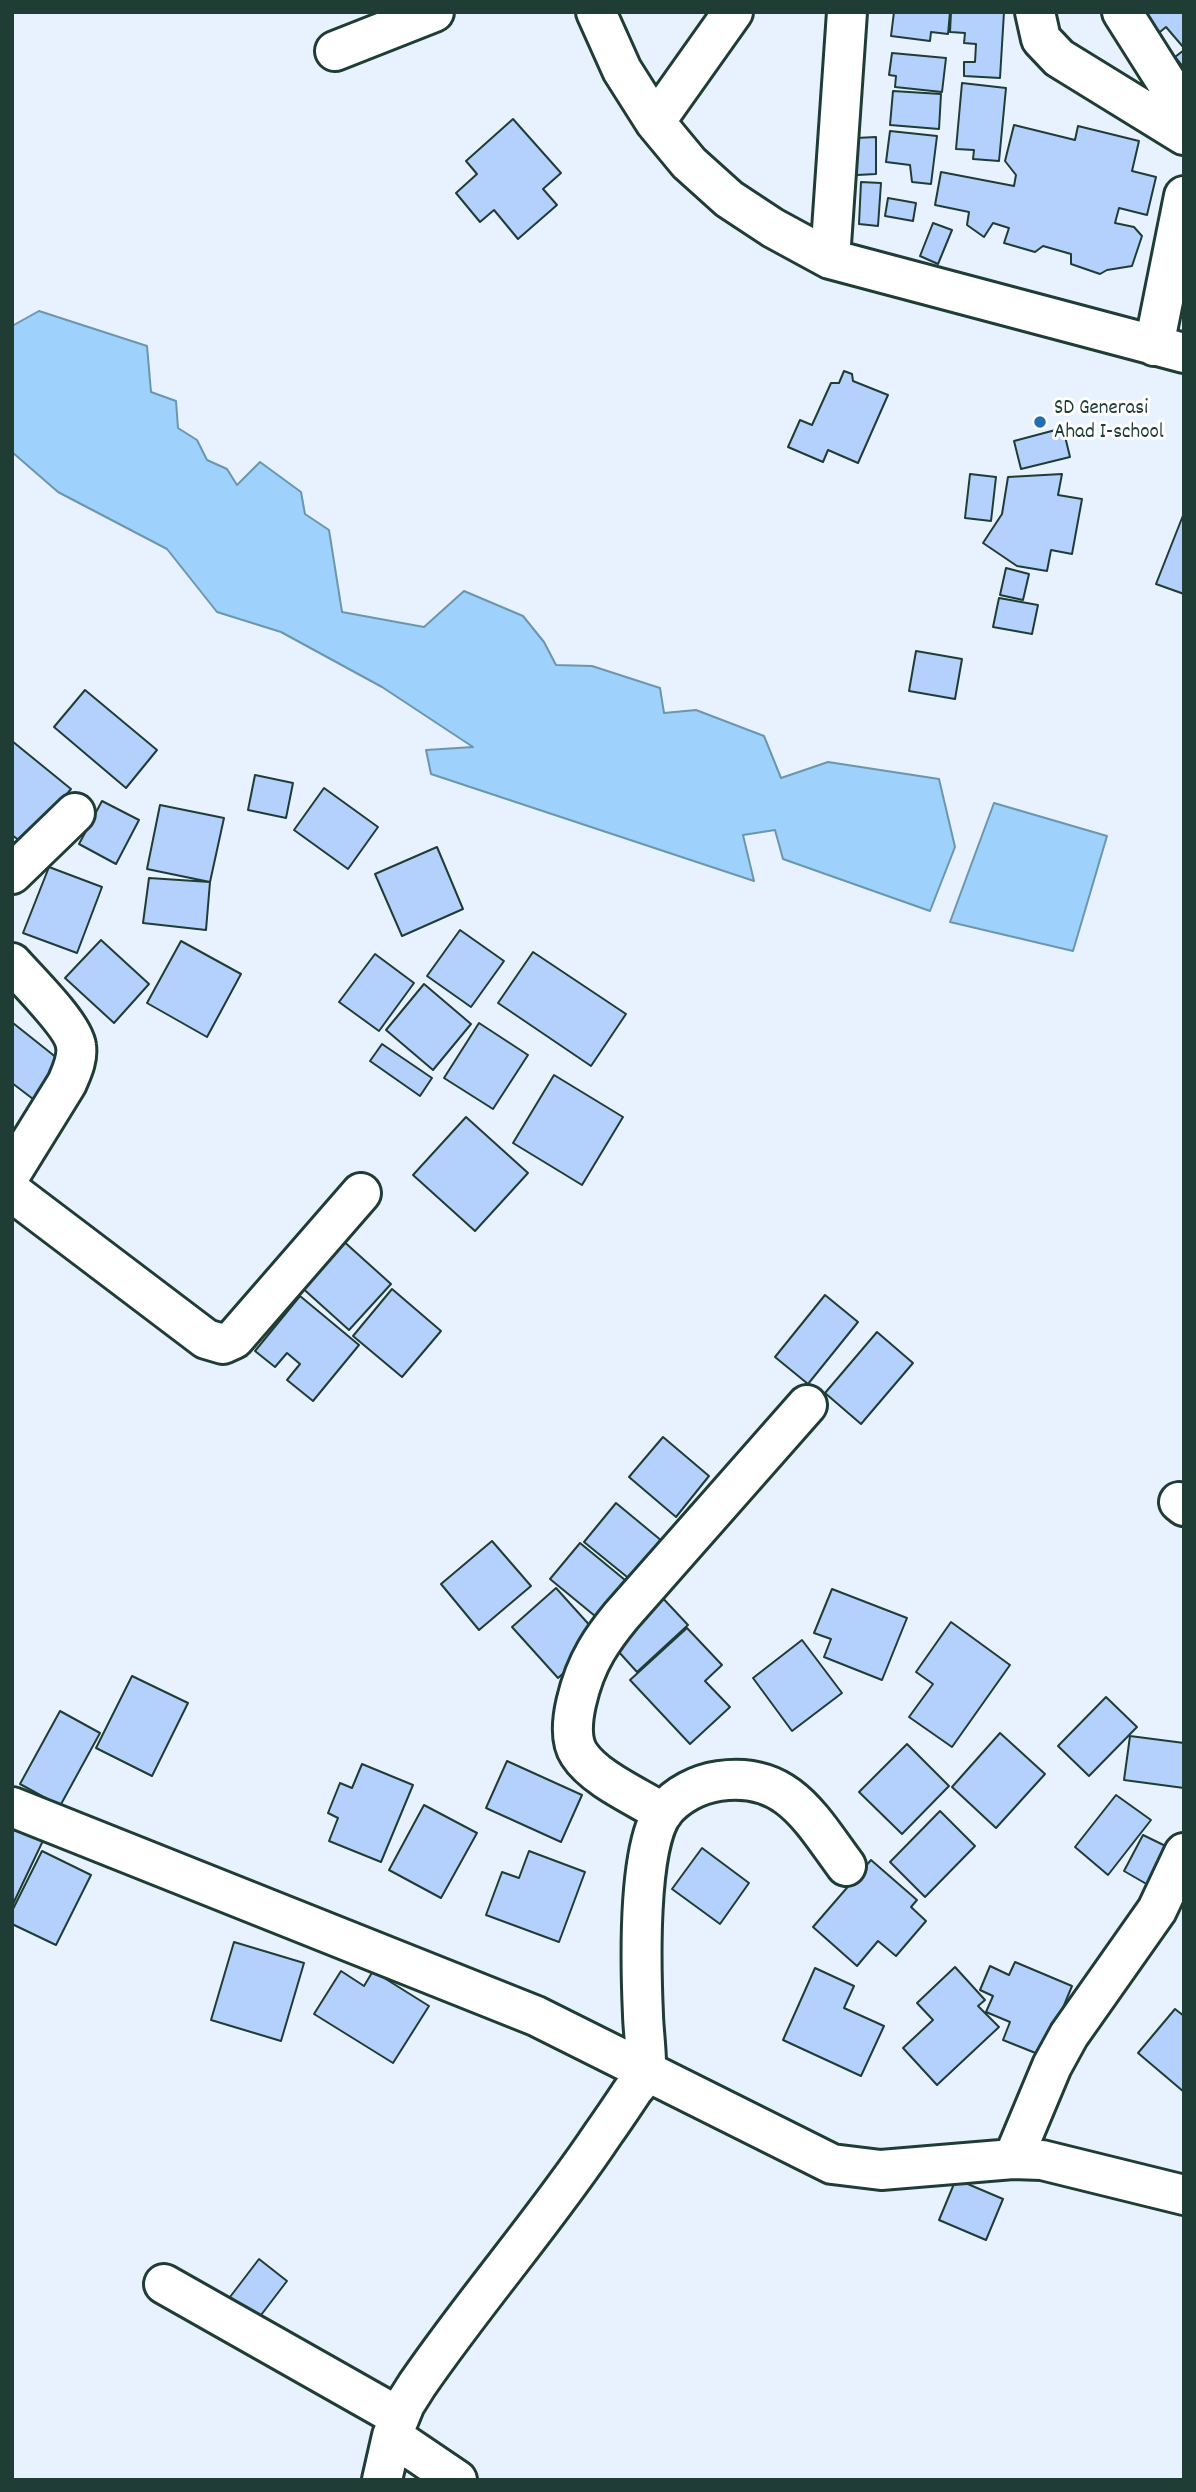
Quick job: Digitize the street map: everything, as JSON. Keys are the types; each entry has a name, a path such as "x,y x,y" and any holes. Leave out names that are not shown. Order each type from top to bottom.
{"street":[{"path":"335,51 434,12"},
{"path":"596,12 622,70 655,122 689,163 729,199 773,228 830,259 1169,349 1184,196"},
{"path":"655,122 733,12"},
{"path":"830,259 846,12"},
{"path":"1035,12 1041,39 1059,58 1184,135"},
{"path":"1122,12 1184,110"},
{"path":"12,874 75,813"},
{"path":"12,964 70,1029 76,1044 74,1068 67,1083 12,1172"},
{"path":"12,1192 206,1339 223,1344 234,1339 361,1193"},
{"path":"663,1813 595,1771 578,1752 572,1729 585,1675 594,1654 621,1616 807,1405"},
{"path":"382,2480 396,2426 417,2385 549,2211 645,2072 641,1942 643,1901 654,1834 663,1813 678,1798 695,1788 718,1781 741,1780 765,1785 784,1792 801,1806 846,1866"},
{"path":"12,1807 536,2016 832,2164 881,2170 1013,2159 1042,2160 1184,2195"},
{"path":"1013,2159 1052,2066 1069,2035 1157,1910 1184,1853"},
{"path":"164,2284 396,2426 457,2480"}],"water":[{"path":"39,311 147,346 151,392 176,401 178,428 197,440 207,460 227,469 237,485 260,462 301,492 305,514 329,530 342,612 424,627 464,591 523,616 544,642 556,665 592,666 660,688 664,713 696,710 764,736 781,778 828,762 939,779 955,847 930,911 783,859 775,830 743,835 754,881 431,774 426,750 473,747 382,687 281,632 217,612 167,549 58,492 12,452 12,326"},
{"path":"994,803 1107,836 1073,951 950,922"}],"building":[{"path":"894,12 950,12 948,34 931,32 930,41 891,36"},
{"path":"951,12 1004,12 1000,78 964,76 964,62 975,62 976,44 964,43 965,33 950,32"},
{"path":"1135,12 1184,12 1184,48 1166,27 1155,36"},
{"path":"1184,50 1184,68 1175,57"},
{"path":"892,53 946,58 942,92 895,87 896,76 889,75"},
{"path":"962,83 1006,88 999,161 973,159 974,150 956,149"},
{"path":"893,91 941,94 939,129 890,125"},
{"path":"513,119 561,173 543,189 557,205 518,239 494,210 480,222 456,193 477,174 466,161"},
{"path":"1014,125 1075,140 1078,126 1139,141 1132,171 1156,177 1147,215 1119,208 1115,223 1134,227 1142,236 1132,266 1107,270 1100,274 1071,264 1071,254 1043,246 1035,252 1004,243 1009,228 993,223 984,237 967,225 969,212 935,205 941,172 1014,186 1016,175 1005,161"},
{"path":"890,131 937,136 931,184 912,182 910,165 886,162"},
{"path":"876,137 876,174 857,175 856,138"},
{"path":"861,182 881,183 878,226 859,224"},
{"path":"888,198 916,203 913,221 885,216"},
{"path":"933,223 952,230 938,264 920,256"},
{"path":"844,371 852,374 853,381 888,395 858,463 828,450 823,462 788,447 800,420 812,425 831,383 839,383"},
{"path":"1063,428 1070,457 1021,469 1014,441"},
{"path":"970,474 996,477 991,521 965,518"},
{"path":"1062,474 1058,495 1082,499 1072,554 1051,550 1047,571 1017,566 983,543 1002,514 1008,477"},
{"path":"1184,513 1184,594 1156,584"},
{"path":"1006,568 1029,574 1023,600 1000,595"},
{"path":"999,598 1038,605 1032,634 993,627"},
{"path":"916,651 962,659 955,699 909,691"},
{"path":"85,690 157,750 126,788 54,727"},
{"path":"12,741 71,789 25,845 12,835"},
{"path":"255,775 293,783 286,818 248,810"},
{"path":"324,788 378,827 348,869 294,830"},
{"path":"102,801 139,820 116,864 79,844"},
{"path":"160,805 224,818 210,882 147,869"},
{"path":"437,847 463,909 402,936 375,874"},
{"path":"49,867 102,887 77,953 23,933"},
{"path":"149,878 210,882 206,930 143,923"},
{"path":"460,930 504,961 471,1007 427,976"},
{"path":"101,940 149,984 114,1023 65,978"},
{"path":"181,941 241,974 207,1037 147,1003"},
{"path":"533,952 626,1014 591,1066 498,1003"},
{"path":"375,954 414,983 379,1031 339,1002"},
{"path":"424,984 471,1024 433,1070 386,1030"},
{"path":"13,1023 62,1062 33,1099 12,1083"},
{"path":"479,1023 528,1055 493,1109 444,1078"},
{"path":"382,1044 432,1078 420,1096 370,1061"},
{"path":"554,1075 623,1117 582,1185 513,1143"},
{"path":"466,1117 528,1173 475,1231 413,1175"},
{"path":"341,1239 391,1284 349,1330 299,1285"},
{"path":"392,1289 441,1331 402,1377 353,1336"},
{"path":"825,1295 858,1322 808,1384 775,1357"},
{"path":"300,1296 359,1345 313,1401 287,1380 300,1364 287,1353 275,1367 255,1351"},
{"path":"877,1332 913,1363 861,1424 825,1393"},
{"path":"663,1437 709,1476 676,1517 629,1477"},
{"path":"616,1503 668,1546 637,1585 584,1542"},
{"path":"492,1541 531,1586 479,1630 441,1584"},
{"path":"580,1543 625,1580 595,1616 550,1579"},
{"path":"556,1588 602,1639 558,1678 512,1627"},
{"path":"832,1589 907,1618 882,1680 824,1657 831,1639 814,1633"},
{"path":"658,1593 688,1625 637,1672 608,1640"},
{"path":"951,1622 1010,1665 952,1747 909,1717 933,1684 916,1672"},
{"path":"687,1628 722,1665 705,1681 730,1707 690,1744 630,1680"},
{"path":"802,1640 842,1693 792,1731 753,1678"},
{"path":"132,1676 188,1703 152,1776 96,1748"},
{"path":"1106,1697 1137,1727 1089,1776 1058,1746"},
{"path":"60,1711 100,1733 60,1806 20,1784"},
{"path":"1000,1733 1045,1774 996,1828 952,1787"},
{"path":"1130,1736 1184,1743 1184,1788 1124,1780"},
{"path":"907,1744 949,1786 902,1834 859,1792"},
{"path":"507,1761 582,1795 561,1842 486,1808"},
{"path":"362,1764 413,1785 381,1862 329,1841 338,1818 328,1813 340,1783 352,1788"},
{"path":"1116,1795 1151,1820 1108,1875 1075,1847"},
{"path":"424,1805 477,1833 441,1898 389,1870"},
{"path":"12,1811 49,1828 12,1906"},
{"path":"940,1811 975,1846 925,1897 890,1862"},
{"path":"1143,1835 1182,1854 1162,1893 1124,1871"},
{"path":"702,1848 749,1883 720,1924 672,1889"},
{"path":"42,1851 91,1875 56,1945 12,1924 12,1911"},
{"path":"529,1851 585,1872 559,1942 486,1915 502,1872 519,1878"},
{"path":"871,1860 917,1900 911,1907 926,1921 896,1956 878,1941 857,1966 813,1927"},
{"path":"234,1942 304,1963 281,2041 211,2020"},
{"path":"1015,1962 1072,1986 1043,2056 1003,2040 1010,2022 986,2012 993,1996 980,1990 990,1966 1009,1975"},
{"path":"955,1967 985,2000 978,2006 999,2027 937,2085 903,2048 933,2020 917,2003"},
{"path":"815,1968 854,1986 844,2008 884,2026 861,2076 783,2040"},
{"path":"341,1971 364,1986 373,1971 429,2006 393,2063 314,2014"},
{"path":"1175,2009 1184,2016 1184,2092 1138,2053"},
{"path":"956,2179 1003,2199 986,2240 939,2220"},
{"path":"259,2259 287,2281 258,2319 230,2297"}],"place":[{"name":"SD Generasi Ahad I-school","path":"1040,422"}]}
